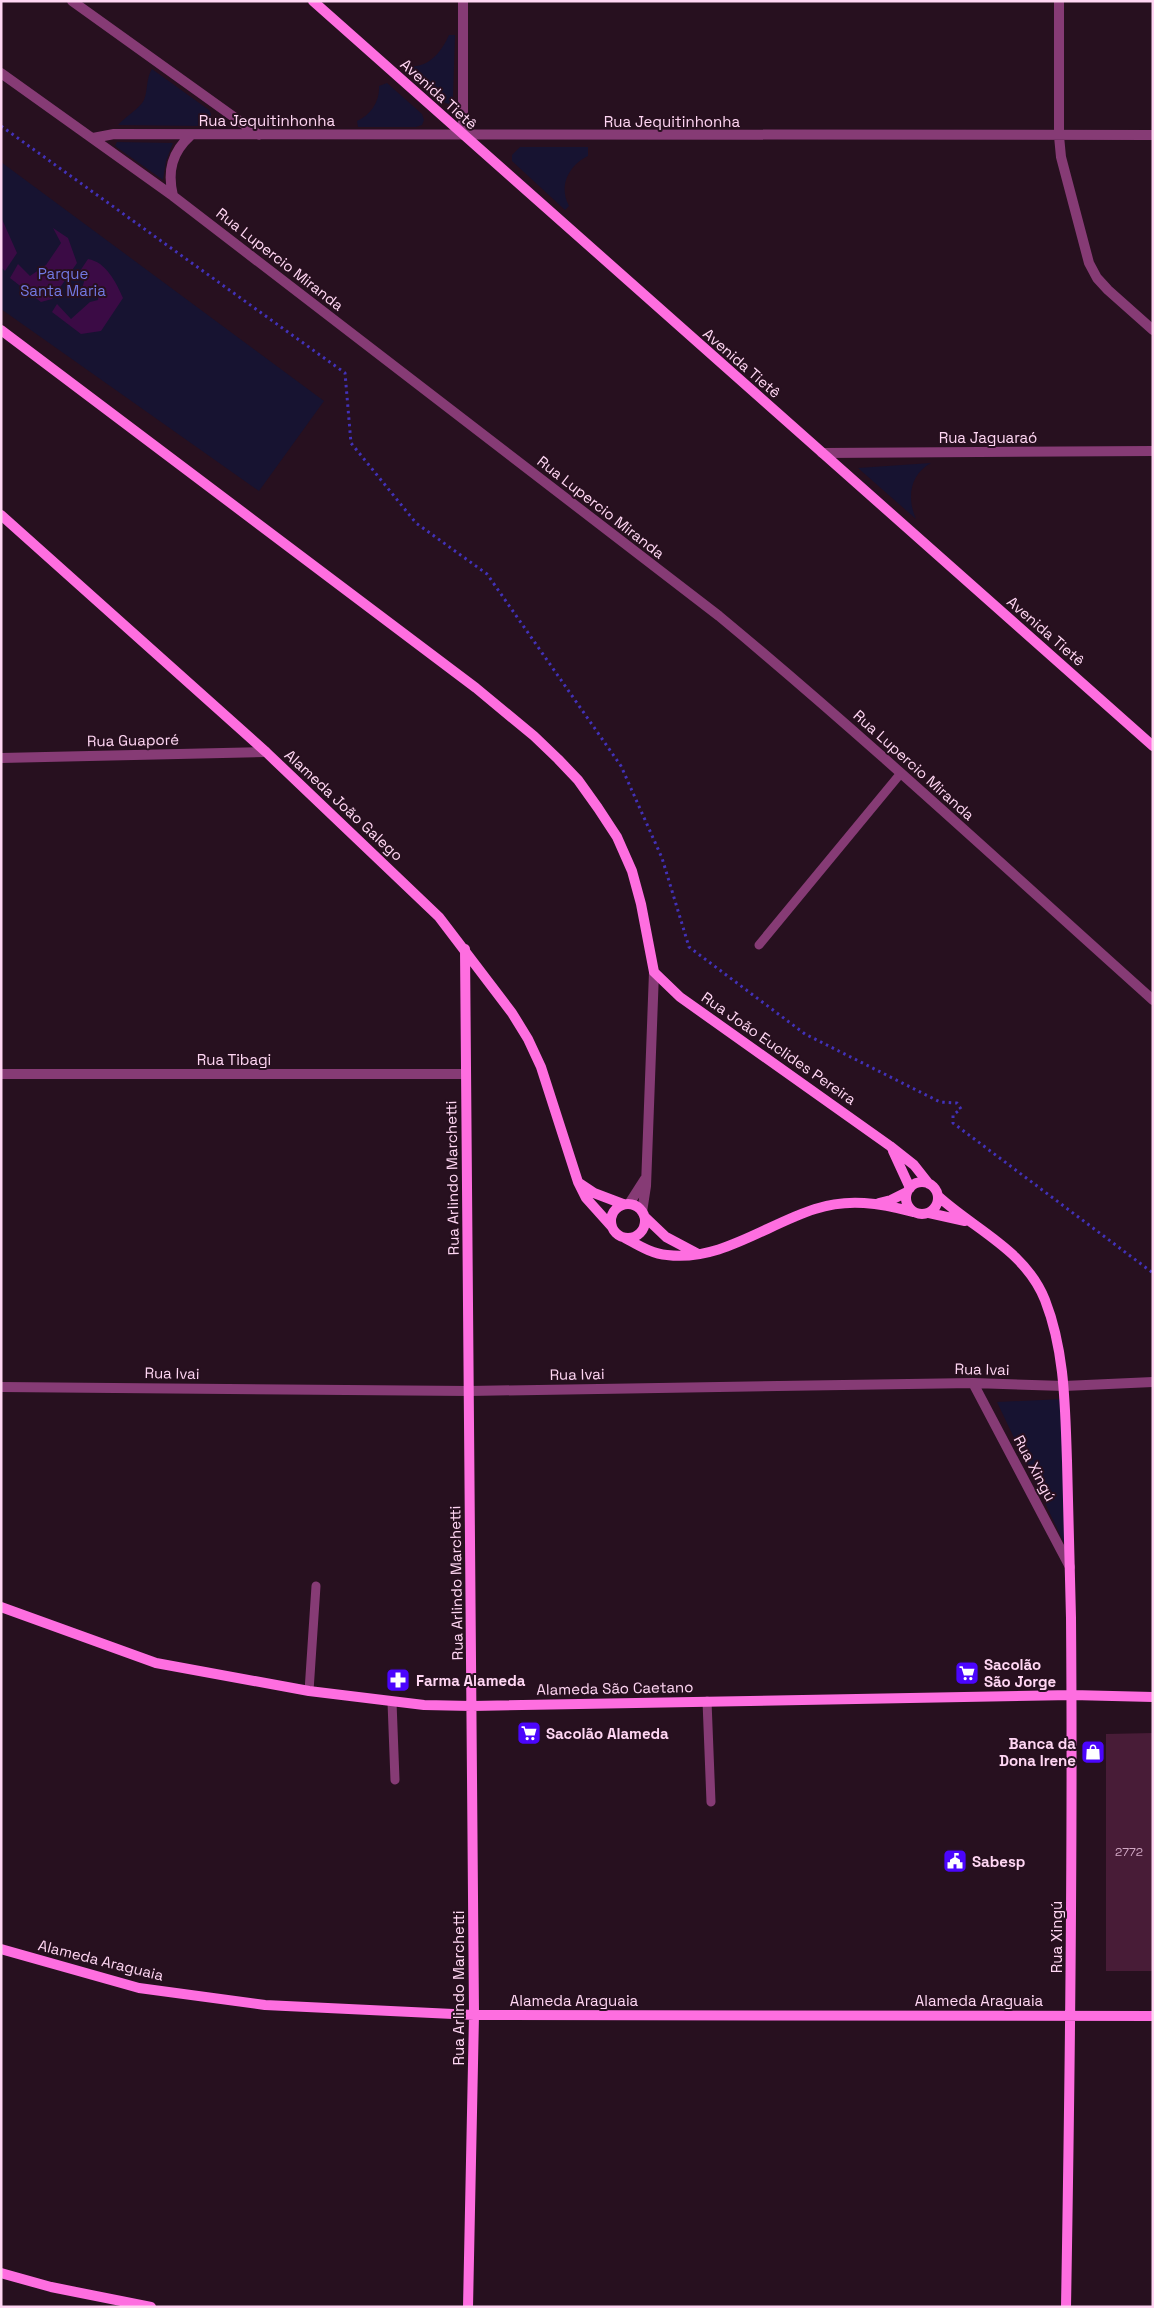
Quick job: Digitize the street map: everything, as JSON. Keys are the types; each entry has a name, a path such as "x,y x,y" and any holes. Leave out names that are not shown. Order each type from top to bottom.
{"street":[{"path":"72,1 259,135"},
{"name":"Avenida Tietê","path":"313,1 1153,746"},
{"path":"463,1 463,135"},
{"path":"1059,1 1059,136 1061,156 1089,263 1097,278 1108,290 1153,330"},
{"name":"Rua Lupercio Miranda","path":"1,73 173,196 719,616 901,773 1153,1000"},
{"name":"Rua Jequitinhonha","path":"93,138 114,134 1153,135"},
{"name":"Rua Jequitinhonha","path":"173,196 170,174 172,162 182,142 191,135"},
{"path":"1,330 476,688 534,736 578,780 616,837 632,871 641,904 654,972 643,1214 645,1222 641,1232 631,1238 625,1238"},
{"name":"Rua Jaguaraó","path":"822,453 1153,451"},
{"name":"Alameda João Galego","path":"1,515 266,752 394,872 439,917 512,1013 528,1039 541,1067 578,1182 590,1203 619,1236 666,1256 699,1254 733,1244 816,1208 852,1202 878,1203 921,1214 929,1213 968,1222"},
{"name":"Rua Guaporé","path":"1,758 266,752"},
{"name":"Rua Arlindo Marchetti","path":"465,949 474,2015 468,2307"},
{"name":"Rua João Euclides Pereira","path":"654,972 680,997 890,1146 914,1165 929,1184"},
{"name":"Rua Tibagi","path":"1,1074 466,1074"},
{"name":"Rua João Euclides Pereira","path":"890,1146 909,1190"},
{"path":"612,1227 611,1216 618,1206 626,1204 646,1176"},
{"path":"578,1182 594,1193 634,1205 666,1237 699,1254"},
{"name":"Alameda João Galego","path":"878,1203 891,1200 918,1183 929,1184 938,1196 968,1222 998,1241 1031,1272 1044,1298 1052,1321 1059,1348 1064,1386"},
{"path":"909,1190 906,1203 913,1212"},
{"path":"929,1213 936,1206 938,1196"},
{"name":"Rua Ivai","path":"1,1387 469,1391 973,1383 1064,1386 1153,1382"},
{"name":"Rua Xingú","path":"973,1383 1070,1567"},
{"name":"Rua Xingú","path":"1064,1386 1072,1695 1071,2014 1066,2307"},
{"name":"Alameda São Caetano","path":"1,1607 156,1663 309,1691 392,1702 472,1706 1072,1695 1153,1697"},
{"name":"Alameda Araguaia","path":"1,1949 139,1988 265,2005 474,2015 1071,2014 1153,2016"},
{"path":"1,2273 51,2286 151,2307"}],"lane":[{"path":"759,945 901,773"},
{"path":"309,1691 316,1586"},
{"path":"707,1701 711,1802"},
{"path":"392,1702 395,1780"}],"path":[{"path":"1,126 345,372 351,444 416,522 487,574 621,766 662,858 689,947 805,1034 940,1102 957,1103 961,1109 953,1115 953,1123 1153,1274"}],"green space":[{"path":"449,35 455,35 453,97 449,104 440,101 406,70 410,66 423,64 434,57 443,47"},
{"path":"152,69 209,110 211,114 209,122 201,126 118,125 140,106 144,100"},
{"path":"387,83 422,114 424,120 422,125 416,127 358,127 357,121 374,107 378,97 379,86"},
{"path":"117,142 173,143 166,161 163,180 115,146"},
{"path":"520,147 588,147 588,156 575,165 567,177 565,191 569,206 565,210 512,161 512,155"},
{"name":"Parque Santa Maria","path":"1,162 324,401 259,491 1,309"},
{"path":"931,463 918,474 912,488 911,503 916,519 858,468"},
{"path":"1063,1399 1065,1545 997,1402"}],"shaded area":[{"path":"1,217 17,253 5,271 1,267"},
{"path":"53,228 68,238 77,263 52,299 41,302 10,278 18,264 30,276 46,265 61,243"},
{"path":"88,259 105,268 114,279 123,298 101,331 81,334 52,312 57,304 71,319 90,302 98,300 99,292 82,289 85,278 74,280"}],"building":[{"path":"1153,1733 1153,1971 1106,1971 1106,1734"}],"place":[{"name":"Sacolão São Jorge","path":"967,1673"},
{"name":"Farma Alameda","path":"398,1680"},
{"name":"Sacolão Alameda","path":"529,1733"},
{"name":"Banca da Dona Irene","path":"1093,1752"},
{"name":"Sabesp","path":"955,1861"}]}
